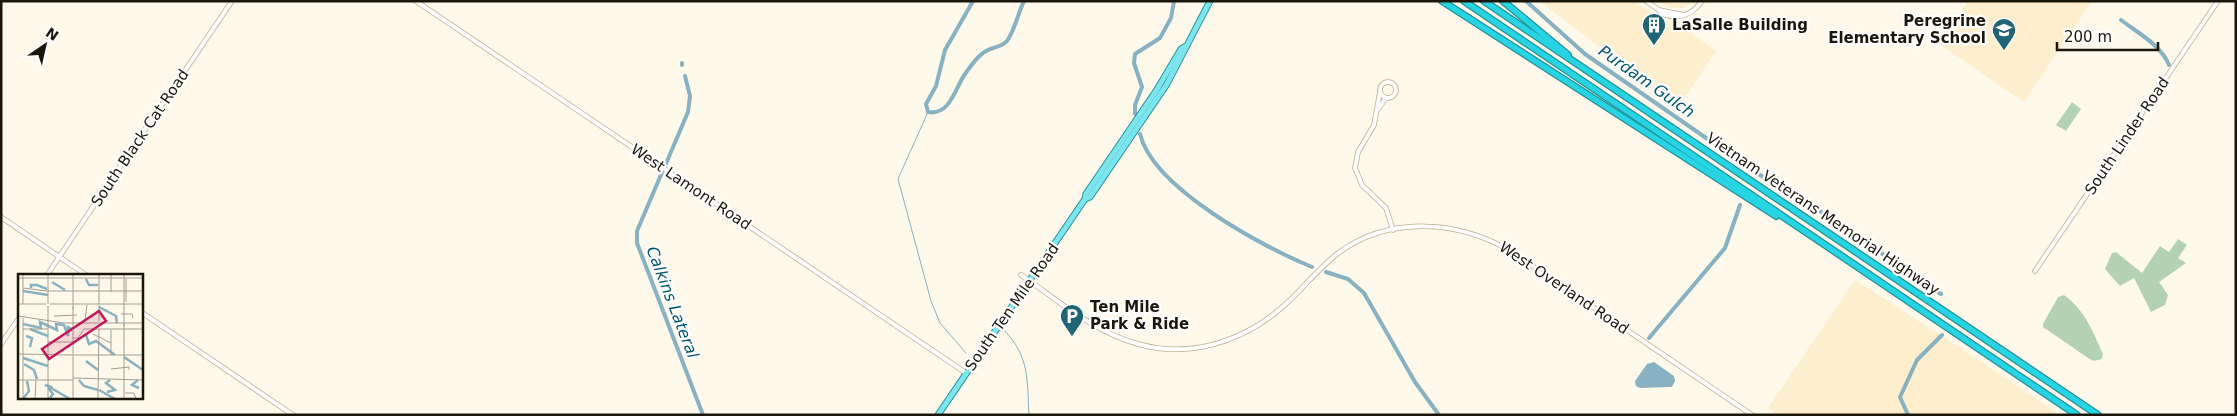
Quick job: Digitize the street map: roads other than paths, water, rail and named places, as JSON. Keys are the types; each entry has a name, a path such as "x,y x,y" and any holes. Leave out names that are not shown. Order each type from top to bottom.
{"highway":[{"path":"1442,1 1764,209 1800,228"},
{"name":"Vietnam Veterans Memorial Highway","path":"1464,1 2077,415"},
{"name":"Vietnam Veterans Memorial Highway","path":"1484,1 2098,415"},
{"path":"1503,1 1561,47 1575,62"}],"main road":[{"name":"South Ten Mile Road","path":"938,415 1086,200 1090,197 1105,170 1172,75 1210,1"},
{"name":"South Ten Mile Road","path":"1105,170 1136,130 1140,116 1181,49 1186,46"}],"street":[{"name":"South Black Cat Road","path":"48,274 232,1"},
{"name":"West Lamont Road","path":"416,1 966,373"},
{"path":"1646,1 1659,10 1684,15 1702,1"},
{"name":"South Linder Road","path":"2035,271 2218,1"},
{"path":"1376,114 1386,98 1395,94 1395,86 1390,82 1383,83 1372,131 1358,152 1355,168 1362,186 1386,208 1393,230"},
{"path":"1380,92 1386,98"},
{"path":"1,217 84,274"},
{"name":"West Overland Road","path":"1021,276 1094,326 1126,341 1165,349 1201,347 1221,343 1255,327 1275,314 1321,268 1339,253 1373,236 1393,230 1422,226 1445,227 1481,236 1497,243 1752,415"},
{"path":"142,313 293,415"},
{"path":"1,344 18,319"}],"water":[{"path":"1654,362 1674,376 1675,381 1672,387 1640,388 1636,386 1635,381 1647,364"}],"waterway":[{"path":"973,1 945,50 936,86 926,104 928,112 942,110 951,100 965,74 978,57 1007,41 1024,1"},
{"path":"1135,114 1135,105 1142,87 1134,63 1135,54 1160,38 1171,18 1174,1"},
{"name":"Purdam Gulch","path":"1526,1 1585,54 1758,174 1795,194 1941,294"},
{"path":"2121,20 2155,45 2169,65"},
{"name":"Calkins Lateral","path":"665,166 688,112 690,96 685,76"},
{"path":"928,112 898,179 931,301 940,323 966,353"},
{"path":"1140,134 1149,154 1165,175 1187,195 1239,230 1312,267"},
{"name":"Calkins Lateral","path":"663,170 637,231 637,243 703,415"},
{"name":"Purdam Gulch","path":"1649,338 1725,248 1740,205"},
{"path":"1326,272 1348,279 1364,293 1415,382 1439,415"},
{"path":"1004,330 1019,350 1026,370 1029,415"},
{"path":"1908,415 1900,397 1917,360 1942,335"}],"place":[{"name":"LaSalle Building","path":"1654,46"},
{"name":"Peregrine Elementary School","path":"2004,51"},
{"name":"Ten Mile Park & Ride","path":"1072,337"}]}
